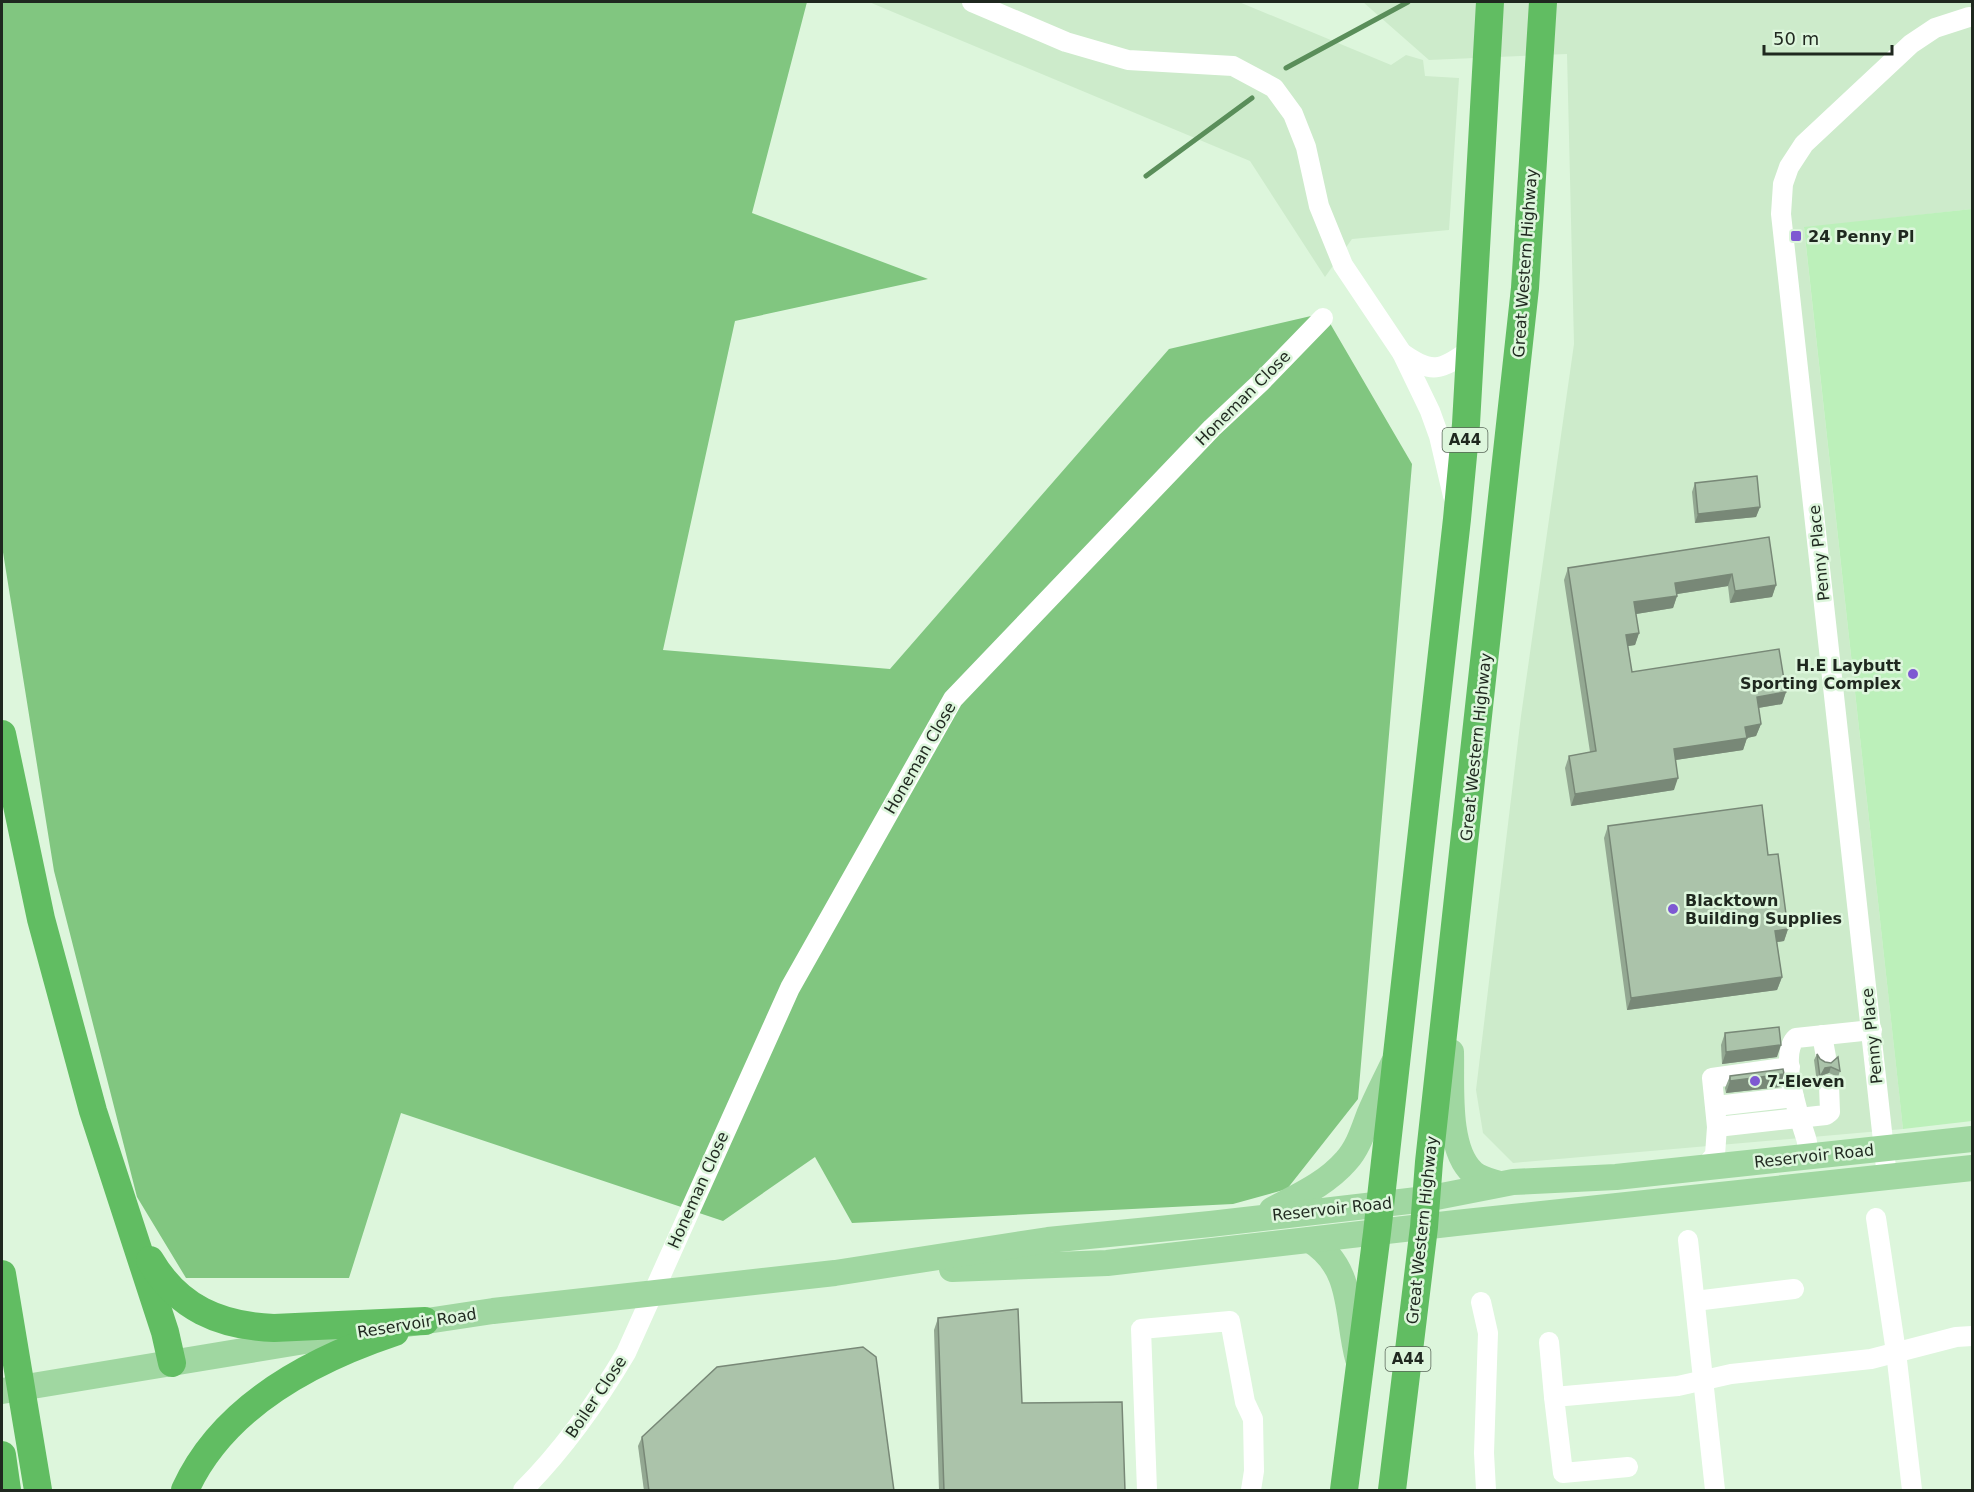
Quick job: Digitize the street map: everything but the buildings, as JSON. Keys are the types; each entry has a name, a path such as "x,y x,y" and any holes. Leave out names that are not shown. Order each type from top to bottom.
{"highway":[{"name":"A44","path":"1344,1491 1377,1233 1457,519 1466,423 1490,2"},
{"name":"Great Western Highway","path":"1392,1491 1424,1227 1525,288 1543,2"},
{"path":"2,734 41,919 93,1111 165,1332 172,1362"},
{"path":"130,1226 169,1288 210,1316 228,1322 251,1327 274,1328 425,1321"},
{"path":"2,1274 38,1491"},
{"path":"185,1491 192,1475 224,1430 278,1387 334,1355 425,1321"},
{"path":"2,1455 7,1491"}],"main road":[{"path":"1449,982 1453,1117 1456,1140 1464,1161 1473,1173 1499,1184"},
{"path":"1259,1217 1310,1191 1347,1161 1359,1141 1396,1058"},
{"name":"Reservoir Road","path":"2,1391 493,1311 835,1273 1048,1240 1426,1199 1499,1184 1616,1178 1972,1139"},
{"name":"Reservoir Road","path":"835,1273 1107,1263 1972,1168"},
{"path":"1310,1240 1331,1257 1344,1281 1352,1339 1360,1368"}],"street":[{"path":"972,2 1066,42 1128,60 1233,66 1274,88 1293,114 1306,147 1319,206 1343,265 1402,353 1439,436 1457,519"},
{"name":"Penny Place","path":"1887,1177 1780,214 1783,184 1789,167 1804,144 1911,44 1935,28 1968,17"},
{"name":"Honeman Close","path":"651,1293 790,988 953,699 1212,428 1260,383 1323,318"},
{"path":"1402,353 1420,366 1436,368 1449,364 1470,350"},
{"path":"1810,1156 1798,1119 1794,1097 1789,1051 1793,1040 1872,1030"},
{"path":"1822,1035 1826,1057"},
{"path":"1703,1169 1715,1155 1717,1127 1712,1078 1790,1067"},
{"path":"1717,1127 1826,1115 1830,1112 1829,1085"},
{"path":"1716,1106 1794,1097"},
{"path":"1875,1218 1896,1352 1912,1491"},
{"path":"1688,1240 1715,1491"},
{"path":"1695,1301 1794,1289"},
{"name":"Boiler Close","path":"523,1491 559,1450 613,1375 626,1353 651,1293"},
{"path":"1481,1302 1488,1333 1485,1491"},
{"path":"1147,1491 1141,1329 1230,1321 1245,1402 1253,1419 1254,1471 1251,1491"},
{"path":"1554,1397 1678,1386 1731,1374 1871,1359 1956,1337 1972,1336"},
{"path":"1549,1342 1563,1473 1628,1467"}],"shaded area":[{"path":"869,2 1239,2 1391,65 1406,55 1423,60 1425,76 1459,78 1449,230 1352,239 1325,277 1250,161"},
{"path":"1363,2 1972,2 1972,209 1804,228 1903,1129 1513,1163 1483,1133 1476,1090 1521,716 1574,344 1567,54 1429,60"}],"green space":[{"path":"2,2 807,2 752,213 928,279 735,321 663,650 890,669 1169,349 1324,313 1412,464 1358,1099 1287,1189 1233,1204 852,1223 815,1157 723,1221 401,1113 349,1278 186,1278 137,1197 54,871 2,546"},
{"name":"H.E Laybutt Sporting Complex","path":"1972,209 1972,1121 1903,1129 1804,227"}],"waterway":[{"path":"1286,68 1408,2"},
{"path":"1146,176 1252,98"}],"place":[{"name":"24 Penny Pl","path":"1796,236"},
{"name":"H.E Laybutt Sporting Complex","path":"1913,674"},
{"name":"Blacktown Building Supplies","path":"1673,909"},
{"name":"7-Eleven","path":"1755,1081"}]}
